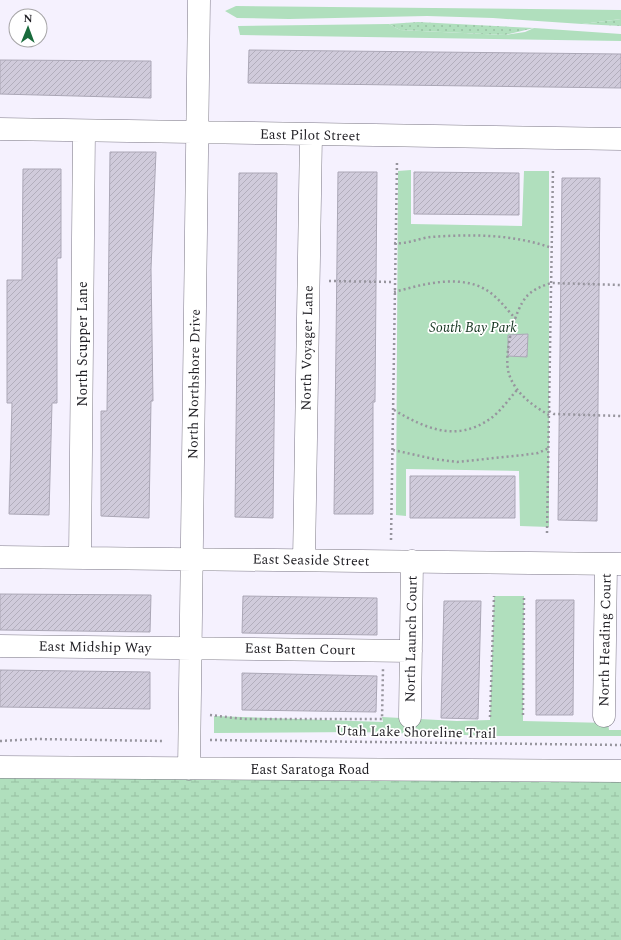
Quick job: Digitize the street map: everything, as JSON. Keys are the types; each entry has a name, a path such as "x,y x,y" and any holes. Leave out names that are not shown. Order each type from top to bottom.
{"street":[{"name":"North Northshore Drive","path":"189,769 196,134 199,0"},
{"name":"East Pilot Street","path":"0,129 196,134 621,139"},
{"name":"North Scupper Lane","path":"80,558 84,131"},
{"name":"North Voyager Lane","path":"304,560 311,135"},
{"name":"East Seaside Street","path":"0,556 614,564"},
{"name":"North Launch Court","path":"410,717 412,562"},
{"name":"North Heading Court","path":"604,716 613,653 614,564"},
{"name":"East Midship Way","path":"0,646 190,648"},
{"name":"East Batten Court","path":"190,648 410,651"},
{"name":"East Saratoga Road","path":"0,767 621,771"}],"path":[{"path":"391,540 394,243 397,161"},
{"path":"547,533 554,169"},
{"path":"394,243 424,238 468,235 514,238 535,242 552,248"},
{"path":"308,281 394,282"},
{"path":"394,292 428,283 450,281 472,284 492,293 516,319"},
{"path":"621,285 551,283 540,286 527,296 516,319 511,332 507,358 509,375 517,390 533,406 554,414 621,416"},
{"path":"393,409 411,420 438,431 451,433 473,428 491,418 517,390"},
{"path":"393,450 456,462 523,456 538,453 549,448"},
{"path":"490,717 494,596"},
{"path":"523,715 524,596"},
{"path":"210,715 244,719 382,719 383,669"},
{"path":"0,741 42,739 164,741"},
{"name":"Utah Lake Shoreline Trail","path":"210,740 621,745"}],"green space":[{"path":"236,6 621,10 621,19 582,24 493,18 427,16 289,19 237,18 225,11"},
{"path":"621,19 621,26 582,24"},
{"path":"418,22 534,28 505,35 400,30 389,24"},
{"path":"389,24 400,30 505,35 525,32 534,28 621,34 621,41 240,35 238,26"},
{"name":"South Bay Park","path":"411,170 411,224 522,226 524,171 549,171 549,527 520,526 519,471 406,469 406,516 396,515 398,171"},
{"path":"494,596 524,596 523,721 608,723 609,730 621,730 621,736 499,736 359,732 214,733 214,716 383,722 382,717 457,721 490,720"},
{"path":"621,776 621,940 0,940 0,778"}],"building":[{"path":"249,50 621,54 621,88 248,83"},
{"path":"0,60 151,61 151,98 0,94"},
{"path":"110,152 156,152 151,269 153,401 151,401 149,518 101,516 101,411 107,411"},
{"path":"23,169 61,169 61,258 57,258 57,403 52,403 49,515 9,514 12,403 7,403 7,280 22,280"},
{"path":"338,172 377,172 375,402 373,402 373,514 334,514"},
{"path":"414,172 519,173 519,215 414,214"},
{"path":"239,173 277,173 273,518 235,517"},
{"path":"562,178 600,178 597,521 558,520"},
{"path":"528,334 527,357 508,356 508,335"},
{"path":"410,476 515,476 515,518 410,518"},
{"path":"0,594 151,595 150,632 0,630"},
{"path":"243,596 377,598 377,635 242,633"},
{"path":"536,600 574,600 573,715 536,715"},
{"path":"444,601 481,601 478,719 441,718"},
{"path":"0,670 150,672 150,709 0,707"},
{"path":"242,673 377,676 376,712 242,710"}]}
